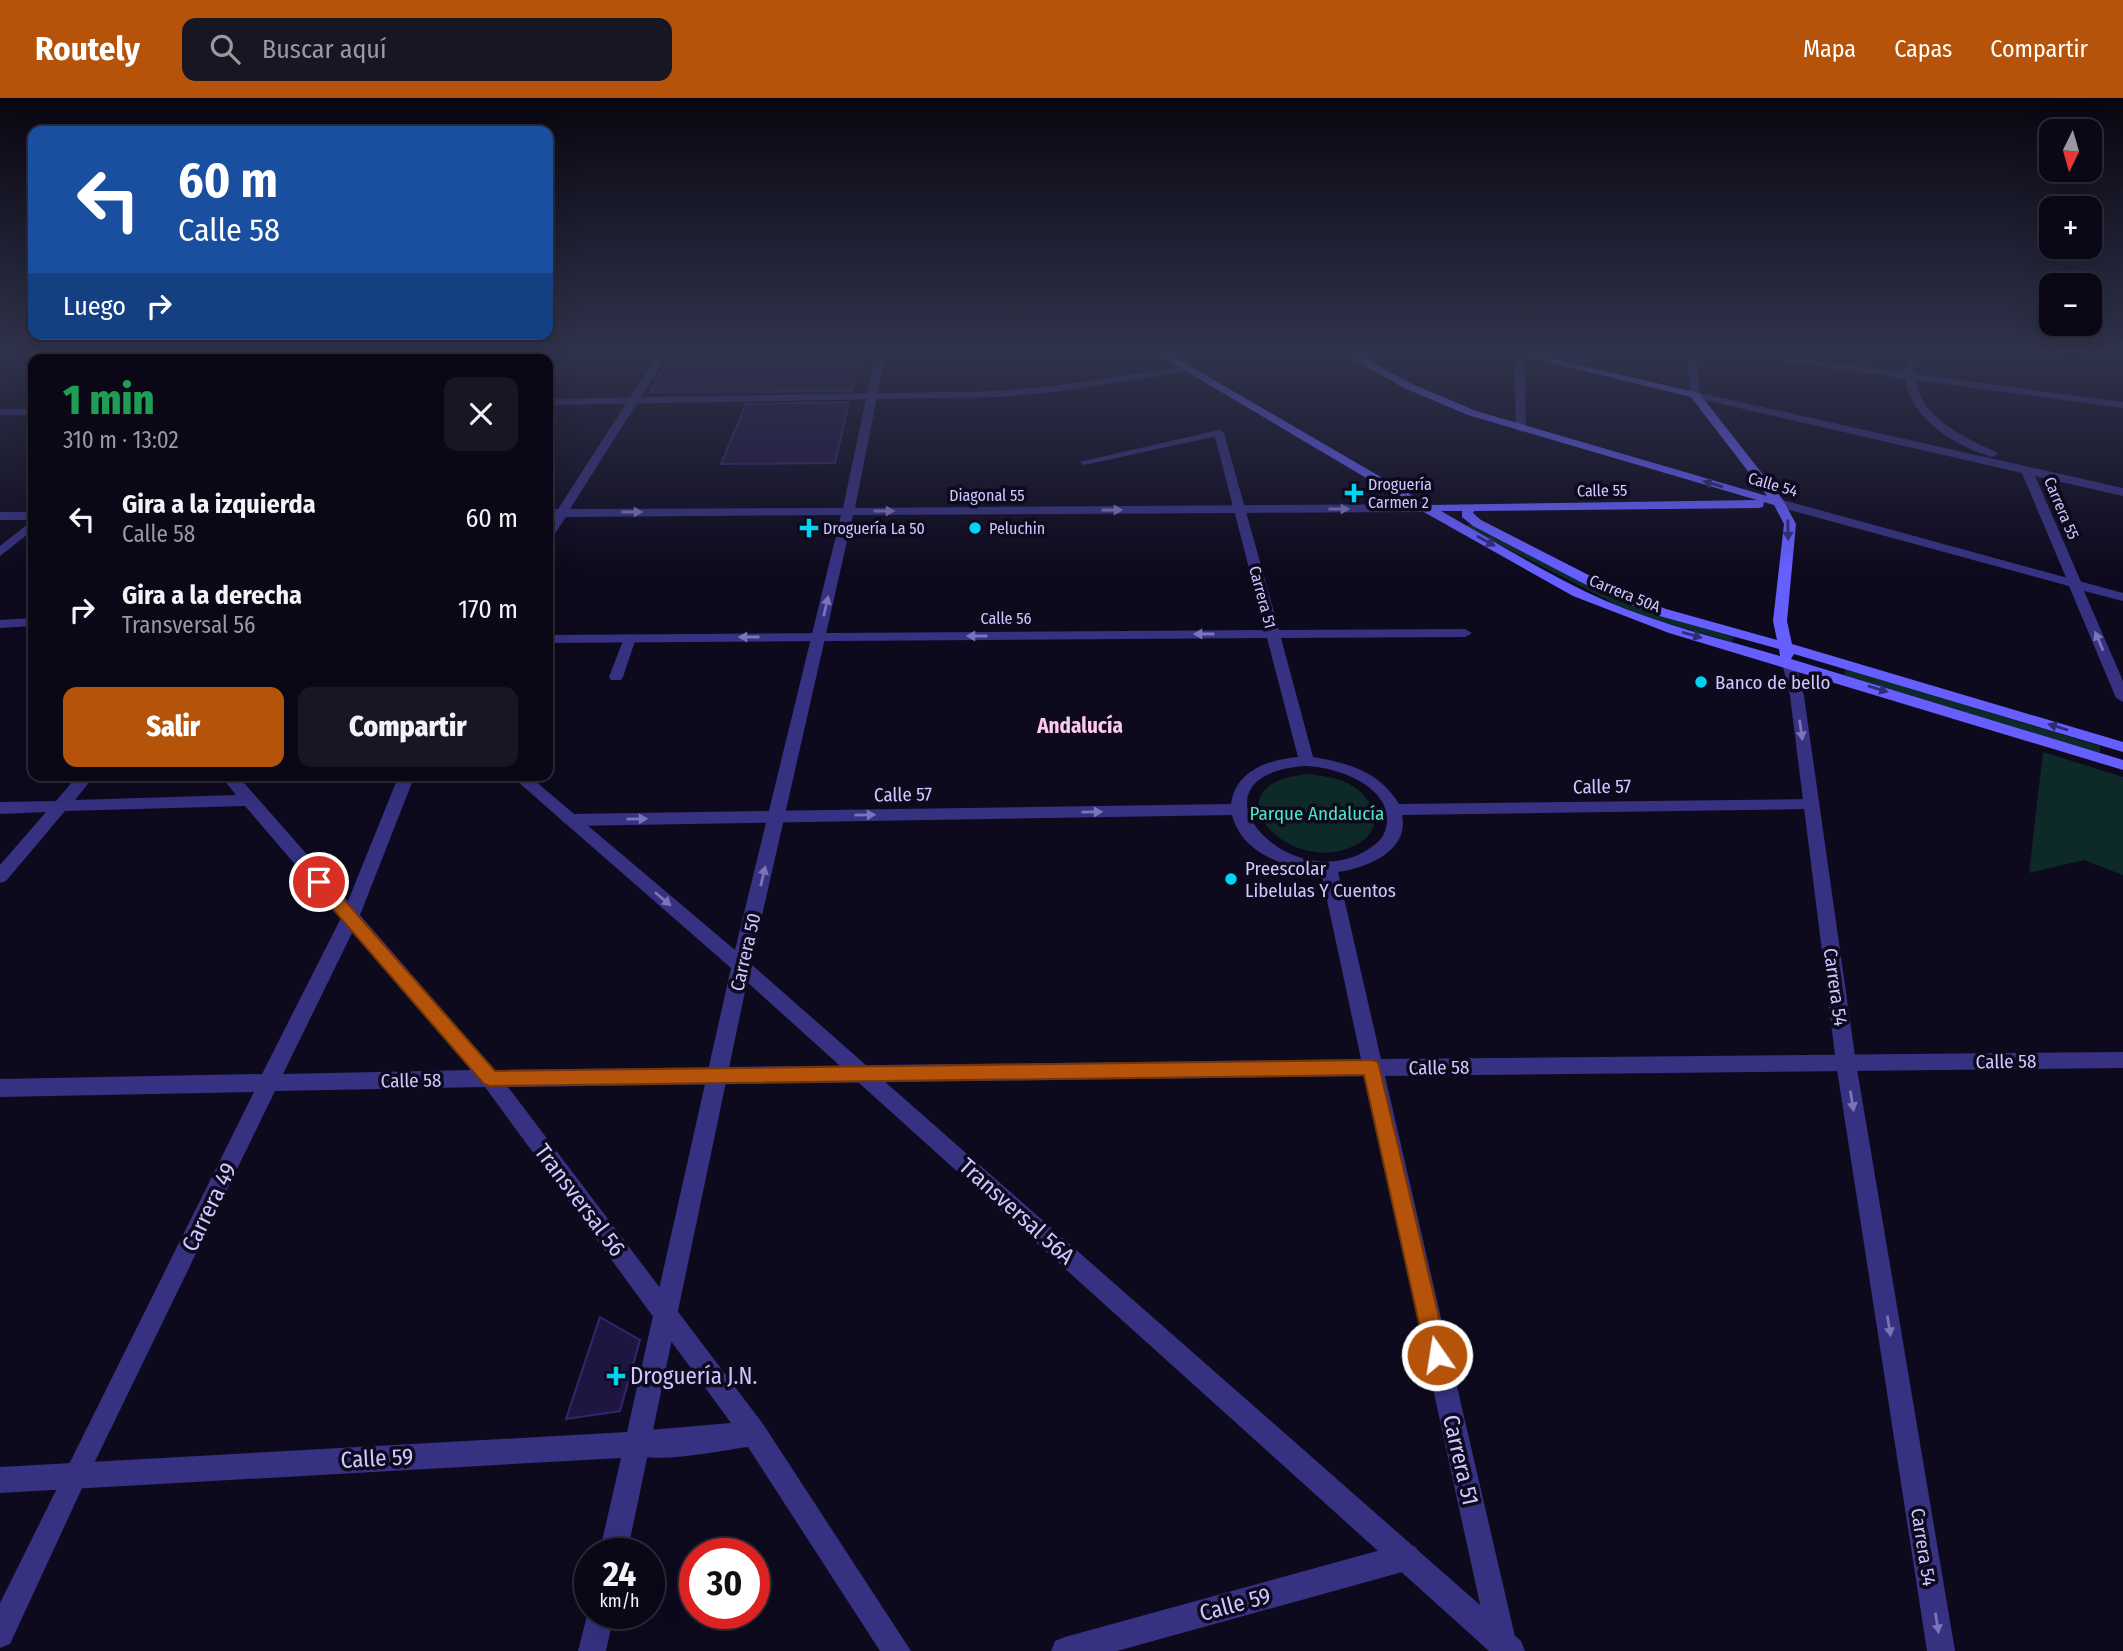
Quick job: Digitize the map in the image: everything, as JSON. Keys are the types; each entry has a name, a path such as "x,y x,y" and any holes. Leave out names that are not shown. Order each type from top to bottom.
{"main road":[{"name":"Carrera 50A","path":"1281,423 1426,508 1567,587 1605,605 1674,630 1787,655 2123,747"},
{"name":"Calle 54","path":"1505,423 1779,503"},
{"name":"Carrera 54","path":"1717,423 1779,503 1790,524 1780,621 1787,655"},
{"name":"Calle 55","path":"1426,508 1779,503"},
{"name":"Carrera 50A","path":"1470,508 1466,514 1477,523 1605,589 1661,612 2123,765"}],"street":[{"path":"553,528 619,423"},
{"name":"Carrera 50","path":"616,1538 741,966 866,423"},
{"path":"1521,423 1521,429"},
{"path":"1818,423 2123,492"},
{"name":"Carrera 55","path":"1936,423 1945,432 2026,470 2123,698"},
{"name":"Carrera 51","path":"1219,433 1307,762"},
{"name":"Calle 54","path":"1779,503 2123,597"},
{"name":"Diagonal 55","path":"553,513 1426,508"},
{"path":"0,516 28,516"},
{"path":"0,552 28,528"},
{"path":"0,624 28,622"},
{"name":"Calle 56","path":"553,639 1465,633"},
{"name":"Carrera 54","path":"1787,655 1797,696 1846,1063 1941,1651"},
{"path":"1307,762 1331,764 1362,776 1385,795 1394,810 1396,826 1389,842 1374,855 1353,863 1328,866 1302,863 1276,855 1243,826 1237,810 1239,793 1249,780 1264,769 1285,763 1307,762"},
{"path":"0,877 82,781"},
{"name":"Transversal 56","path":"233,781 490,1078 754,1433 897,1651"},
{"name":"Carrera 49","path":"0,1634 75,1475 271,1083 350,918 405,781"},
{"name":"Transversal 56A","path":"525,781 741,966 1507,1647"},
{"path":"0,808 248,800"},
{"name":"Calle 57","path":"1394,810 1811,804"},
{"name":"Calle 57","path":"569,820 1237,810"},
{"name":"Carrera 51","path":"1328,866 1372,1068 1507,1647"},
{"name":"Calle 58","path":"0,1088 861,1072 2123,1060"},
{"name":"Calle 59","path":"0,1480 672,1443 754,1433"},
{"name":"Calle 59","path":"1074,1650 1406,1557"},
{"path":"592,1651 597,1629"}],"lane":[{"path":"1084,462 1219,433"},
{"path":"616,677 630,638"}],"green space":[{"path":"1471,525 1624,603 1734,637 1732,642 1656,620 1619,606 1464,526"},
{"path":"1846,669 2100,746 2100,753 1844,675"},
{"path":"2043,752 2123,777 2123,875 2084,860 2029,873"},
{"name":"Parque Andalucía","path":"1309,774 1341,780 1364,796 1374,813 1372,831 1365,839 1354,846 1328,852 1303,850 1282,840 1266,825 1259,809 1262,794 1278,781"}],"building":[{"path":"738,423 844,423 835,463 721,464"},
{"path":"600,1317 640,1340 620,1411 566,1419"}],"place":[{"name":"Droguería Carmen 2","path":"1354,493"},
{"name":"Droguería La 50","path":"809,528"},
{"name":"Peluchin","path":"975,528"},
{"name":"Banco de bello","path":"1701,682"},
{"name":"Preescolar Libelulas Y Cuentos","path":"1231,879"},
{"name":"Droguería J.N.","path":"616,1376"}],"district":[{"name":"Andalucía","path":"1080,726"}],"route":[{"path":"319,882 490,1078 1372,1068 1437,1355"}]}
